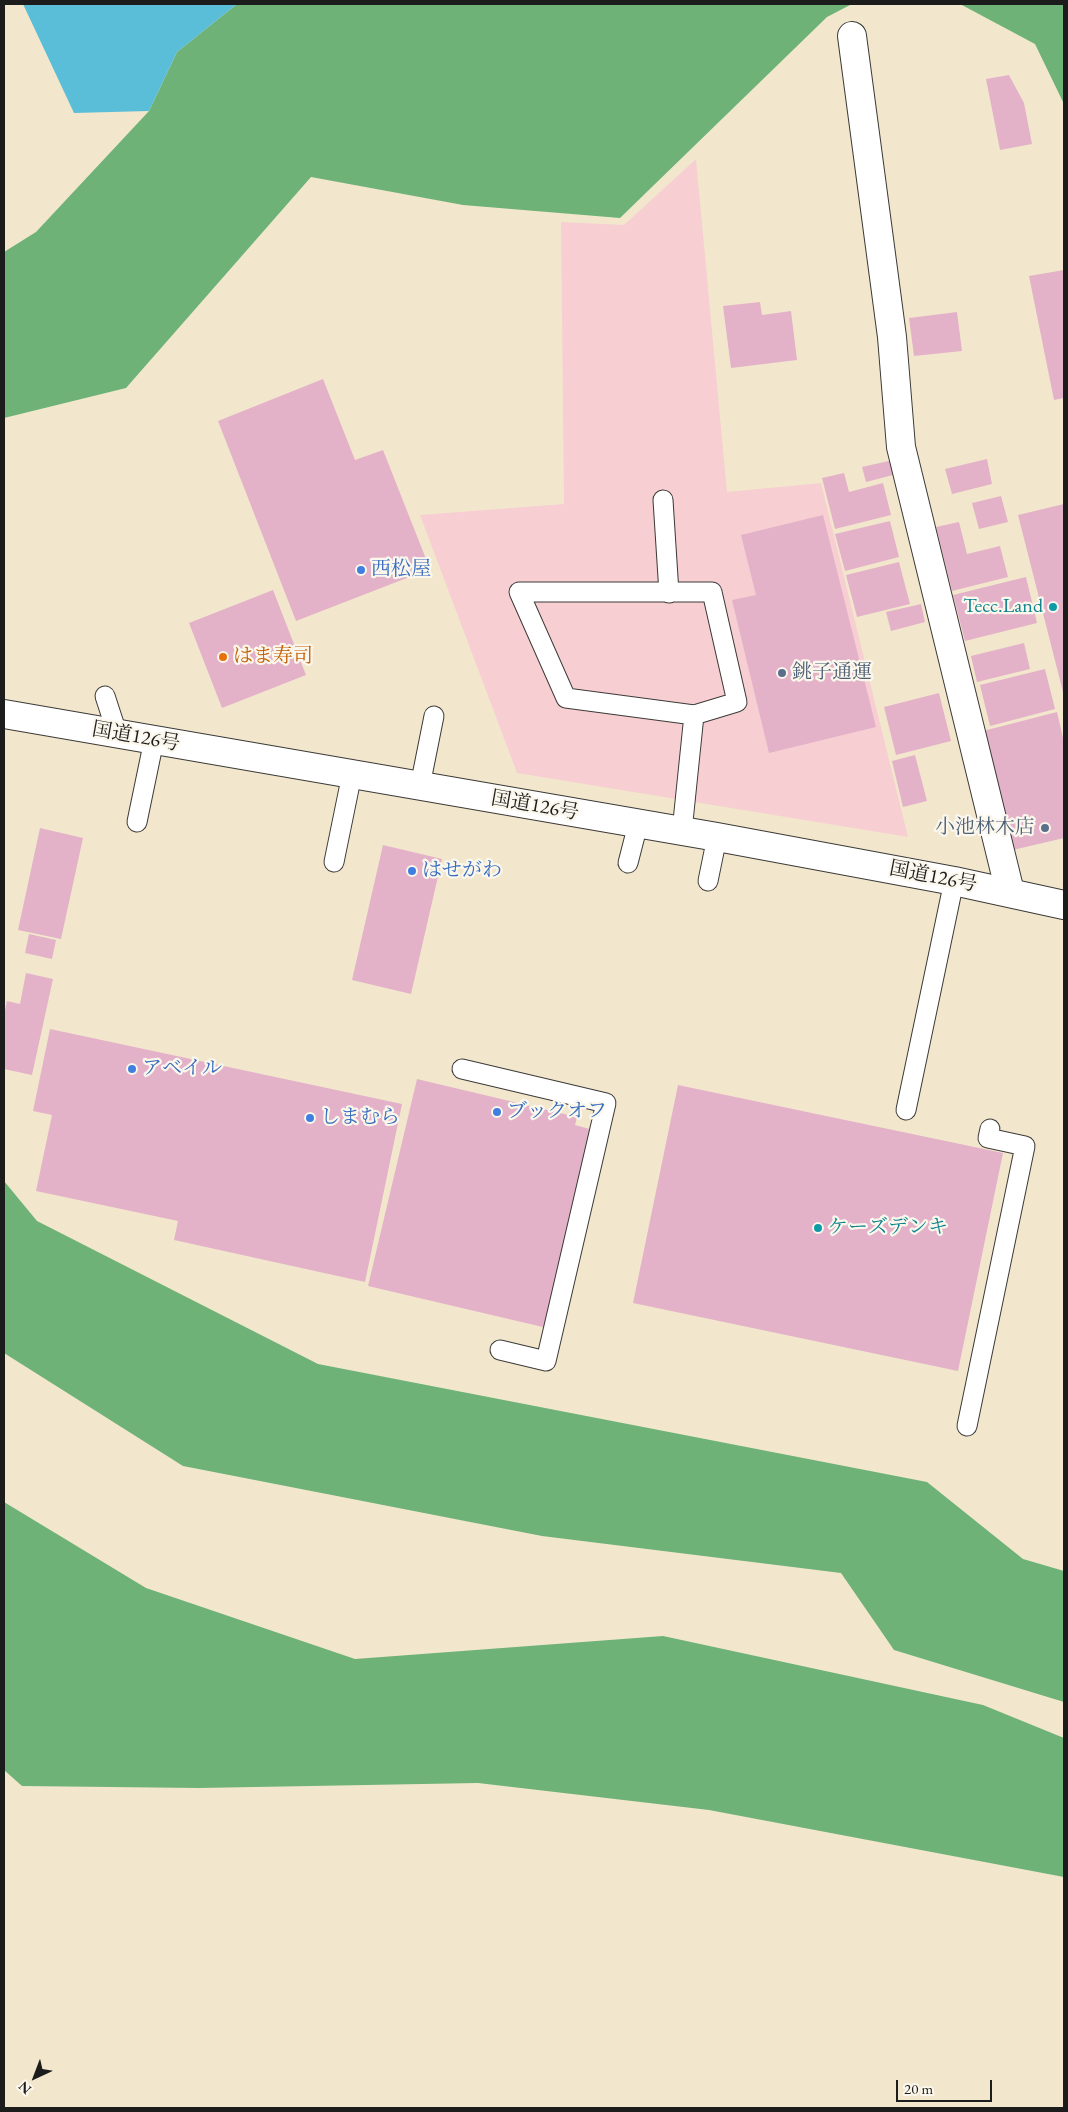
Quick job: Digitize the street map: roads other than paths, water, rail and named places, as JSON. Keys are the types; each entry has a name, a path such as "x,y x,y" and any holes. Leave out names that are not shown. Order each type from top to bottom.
{"main road":[{"path":"852,36 892,337 902,447 1010,892"},
{"name":"国道126号","path":"4,714 954,880 1064,905"}],"lane":[{"path":"663,500 670,593"},
{"path":"519,592 712,592 736,702 694,714 566,698 519,592"},
{"path":"105,696 117,733"},
{"path":"682,831 694,714"},
{"path":"420,786 434,716"},
{"path":"137,822 154,740"},
{"path":"334,862 352,774"},
{"path":"628,863 638,824"},
{"path":"708,881 717,838"},
{"path":"906,1110 954,880"},
{"path":"462,1069 606,1103 546,1361 500,1350"},
{"path":"967,1426 1026,1146 988,1138 990,1129"}],"water":[{"path":"23,4 237,4 177,52 149,111 74,113"}],"place":[{"name":"西松屋","path":"361,570"},
{"name":"Tecc.Land","path":"1053,607"},
{"name":"はま寿司","path":"223,657"},
{"name":"銚子通運","path":"782,673"},
{"name":"小池林木店","path":"1045,828"},
{"name":"はせがわ","path":"412,871"},
{"name":"アベイル","path":"132,1069"},
{"name":"ブックオフ","path":"497,1112"},
{"name":"しまむら","path":"310,1118"},
{"name":"ケーズデンキ","path":"818,1228"}]}
